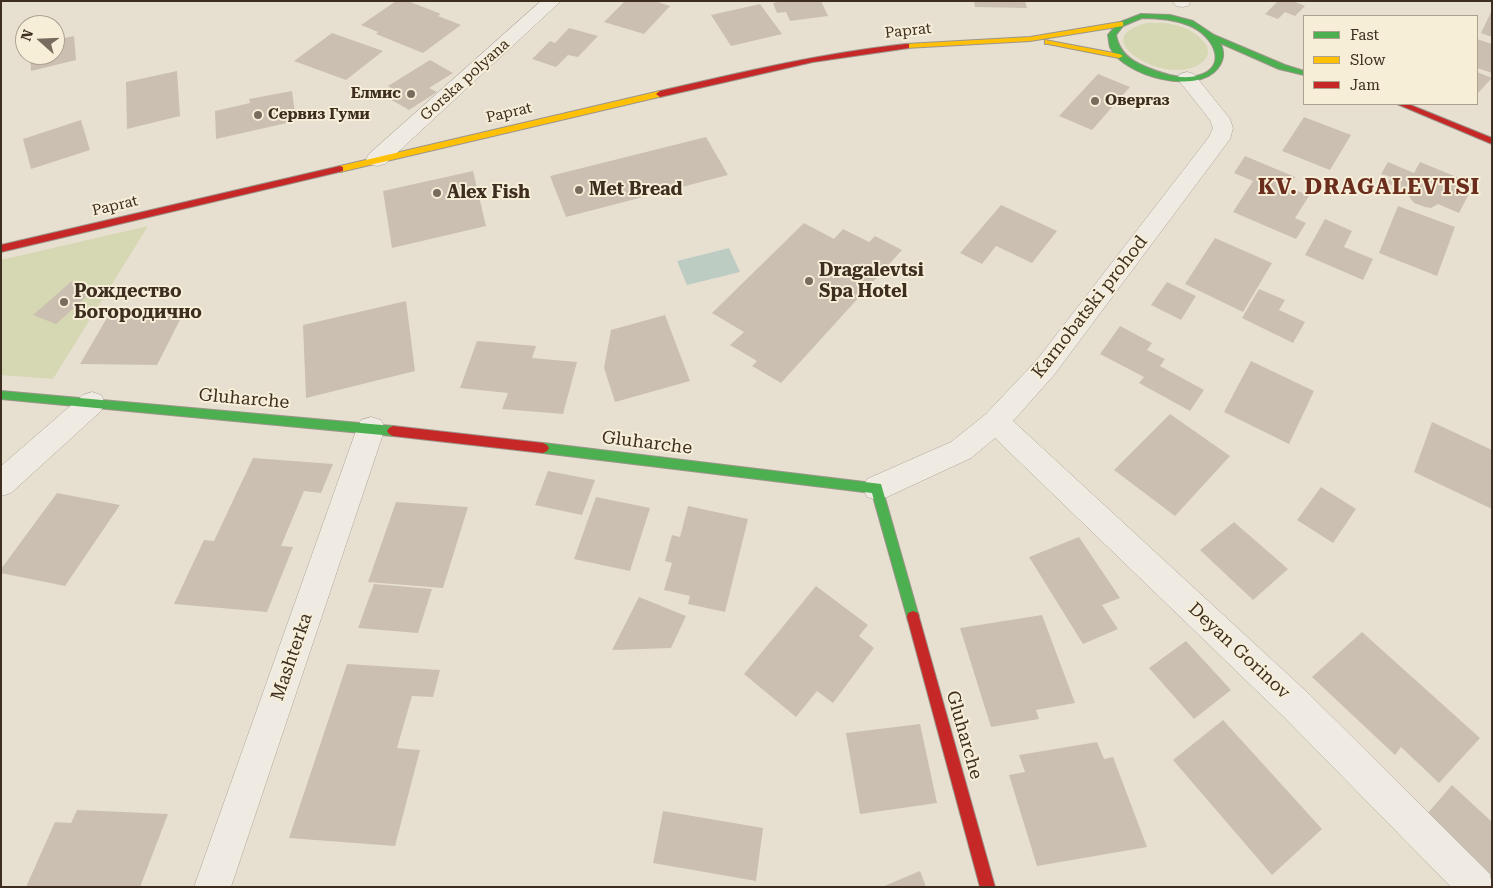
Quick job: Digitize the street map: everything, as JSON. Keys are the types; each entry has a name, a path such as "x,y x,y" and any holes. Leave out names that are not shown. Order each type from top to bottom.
{"main road":[{"path":"1169,17 1182,1"},
{"name":"Paprat","path":"1,249 739,75 864,51 941,43 1030,39 1120,24 1141,16 1169,17 1200,28 1212,37"},
{"path":"1120,24 1114,30 1112,38 1112,44 1119,56 1136,68 1148,73 1173,78 1186,78 1209,73 1221,67 1221,53 1212,37"},
{"path":"1212,37 1282,67 1303,73"},
{"name":"Paprat","path":"1030,39 1119,56"},
{"path":"1254,67 1282,67"},
{"path":"1403,105 1492,141"},
{"name":"Gluharche","path":"1,395 371,428 876,488 988,887"}],"street":[{"name":"Gorska polyana","path":"378,159 552,1"},
{"name":"Karnobatski prohod","path":"876,488 961,450 996,422 1045,368 1219,138 1223,128 1220,118 1186,78"},
{"path":"1,484 92,403"},
{"name":"Deyan Gorinov","path":"996,422 1297,706 1477,887"},
{"name":"Mashterka","path":"212,887 371,428"}],"green space":[{"path":"1147,23 1174,25 1187,29 1205,43 1208,55 1200,64 1179,70 1166,69 1140,60 1124,45 1124,37 1131,29"},
{"path":"148,226 53,379 1,375 1,260"}],"shaded area":[{"path":"729,248 740,272 687,285 677,261"}],"building":[{"path":"396,1 408,1 441,14 438,16 461,25 423,53 376,34 378,32 361,25"},
{"path":"625,1 655,1 670,6 644,34 604,22"},
{"path":"781,1 821,1 828,16 790,21 786,12 777,13 773,3"},
{"path":"974,1 1025,1 1027,8 975,7"},
{"path":"1278,1 1293,1 1305,6 1295,16 1285,12 1278,19 1265,14"},
{"path":"760,4 782,34 731,46 711,15"},
{"path":"1492,10 1492,37 1481,33"},
{"path":"569,28 598,36 578,57 568,55 556,67 532,59 550,41 555,43"},
{"path":"332,33 383,51 346,80 294,61"},
{"path":"74,36 76,60 65,63 65,38"},
{"path":"1478,39 1492,44 1492,73 1478,68"},
{"path":"430,60 453,73 429,88 437,92 409,110 390,99 400,93 388,86"},
{"path":"31,65 56,65 31,71"},
{"path":"177,71 180,116 127,129 126,82"},
{"path":"1478,72 1492,78 1478,93"},
{"name":"Овергаз","path":"1098,74 1130,87 1092,130 1059,116"},
{"path":"292,91 296,121 216,139 215,111 250,103 249,99"},
{"path":"1304,117 1351,135 1330,170 1282,151"},
{"path":"81,120 90,150 31,169 23,139"},
{"path":"706,137 728,175 566,217 550,176"},
{"path":"1245,156 1295,177 1289,187 1309,196 1295,218 1306,223 1296,239 1233,212 1253,181 1234,173"},
{"path":"1388,162 1414,173 1420,162 1474,184 1459,213 1438,204 1431,208 1425,207 1414,203 1408,192 1387,183 1391,177 1381,174"},
{"path":"473,171 486,226 392,248 383,191"},
{"path":"1001,205 1057,231 1032,263 996,246 982,264 960,253"},
{"path":"1398,206 1455,227 1437,276 1379,253"},
{"path":"1325,219 1352,231 1344,247 1373,259 1363,280 1305,255"},
{"name":"Dragalevtsi Spa Hotel","path":"804,223 834,239 843,229 869,242 875,236 902,250 781,383 752,366 757,361 730,345 744,332 712,313"},
{"path":"1215,238 1272,263 1243,312 1185,284"},
{"name":"Рождество Богородично","path":"72,281 95,289 56,324 33,315"},
{"path":"1167,282 1196,296 1181,320 1151,305"},
{"path":"1259,289 1285,300 1279,310 1305,322 1293,343 1242,318"},
{"path":"406,301 415,371 306,398 303,325"},
{"path":"111,311 184,312 157,365 80,364"},
{"path":"665,315 690,381 615,402 604,368 611,330"},
{"path":"1120,326 1152,343 1147,350 1165,359 1160,366 1204,390 1190,411 1139,383 1144,377 1100,354"},
{"path":"477,341 536,346 532,358 577,362 563,414 502,409 508,393 460,388"},
{"path":"1251,361 1314,391 1289,444 1224,412"},
{"path":"1170,414 1230,456 1175,516 1114,470"},
{"path":"1432,422 1492,450 1492,509 1414,472"},
{"path":"253,458 333,464 321,493 304,491 281,546 293,547 267,612 174,604 204,540 214,541"},
{"path":"548,471 595,480 582,515 535,505"},
{"path":"1321,487 1356,509 1333,543 1297,520"},
{"path":"57,493 120,505 65,586 1,573 1,569"},
{"path":"596,497 650,508 630,571 574,559"},
{"path":"396,502 468,507 443,588 368,582"},
{"path":"688,506 748,519 725,612 688,604 690,596 664,590 672,563 665,561 672,535 680,537"},
{"path":"1234,522 1288,569 1253,600 1200,550"},
{"path":"1079,537 1120,598 1102,605 1118,629 1083,644 1029,557"},
{"path":"374,584 432,589 418,633 358,628"},
{"path":"816,586 868,625 859,636 874,648 833,703 817,691 796,717 744,674"},
{"path":"639,597 686,616 671,648 612,650"},
{"path":"1042,615 1075,703 1036,710 1039,719 991,727 960,628"},
{"path":"1362,632 1480,738 1439,783 1401,747 1395,755 1312,677"},
{"path":"1186,641 1231,690 1194,719 1149,668"},
{"path":"347,664 440,670 433,697 412,696 397,748 420,750 395,846 289,838"},
{"path":"1223,720 1322,829 1272,875 1173,760"},
{"path":"920,724 937,803 860,814 846,733"},
{"path":"1097,742 1104,759 1113,757 1147,847 1037,866 1009,775 1025,772 1019,755"},
{"path":"1452,785 1492,822 1492,876 1427,814"},
{"path":"77,810 168,814 140,887 26,887 55,822 71,823"},
{"path":"663,811 763,828 756,881 653,863"},
{"path":"920,871 926,887 882,887"}],"traffic: fast":[{"path":"1141,16 1177,19 1197,26 1207,32 1219,48 1220,56 1218,63 1213,70 1204,75 1192,79 1175,79 1157,75 1124,58 1114,47 1112,35 1120,25 1141,16"},
{"path":"1212,37 1282,67 1303,73"},
{"path":"1,395 393,431"},
{"path":"543,448 877,488 913,617"}],"traffic: slow":[{"path":"906,46 1030,39 1120,24"},
{"path":"1048,42 1119,56"},
{"path":"340,169 660,94"}],"traffic: jam":[{"path":"660,94 813,60 906,46"},
{"path":"1403,105 1492,141"},
{"path":"1,249 340,169"},
{"path":"393,431 543,448"},
{"path":"913,617 988,887"}],"place":[{"name":"Елмис","path":"411,94"},
{"name":"Овергаз","path":"1095,101"},
{"name":"Сервиз Гуми","path":"258,115"},
{"name":"Met Bread","path":"579,190"},
{"name":"Alex Fish","path":"437,193"},
{"name":"Dragalevtsi Spa Hotel","path":"809,281"},
{"name":"Рождество Богородично","path":"64,302"}],"district":[{"name":"KV. DRAGALEVTSI","path":"1369,188"}]}
